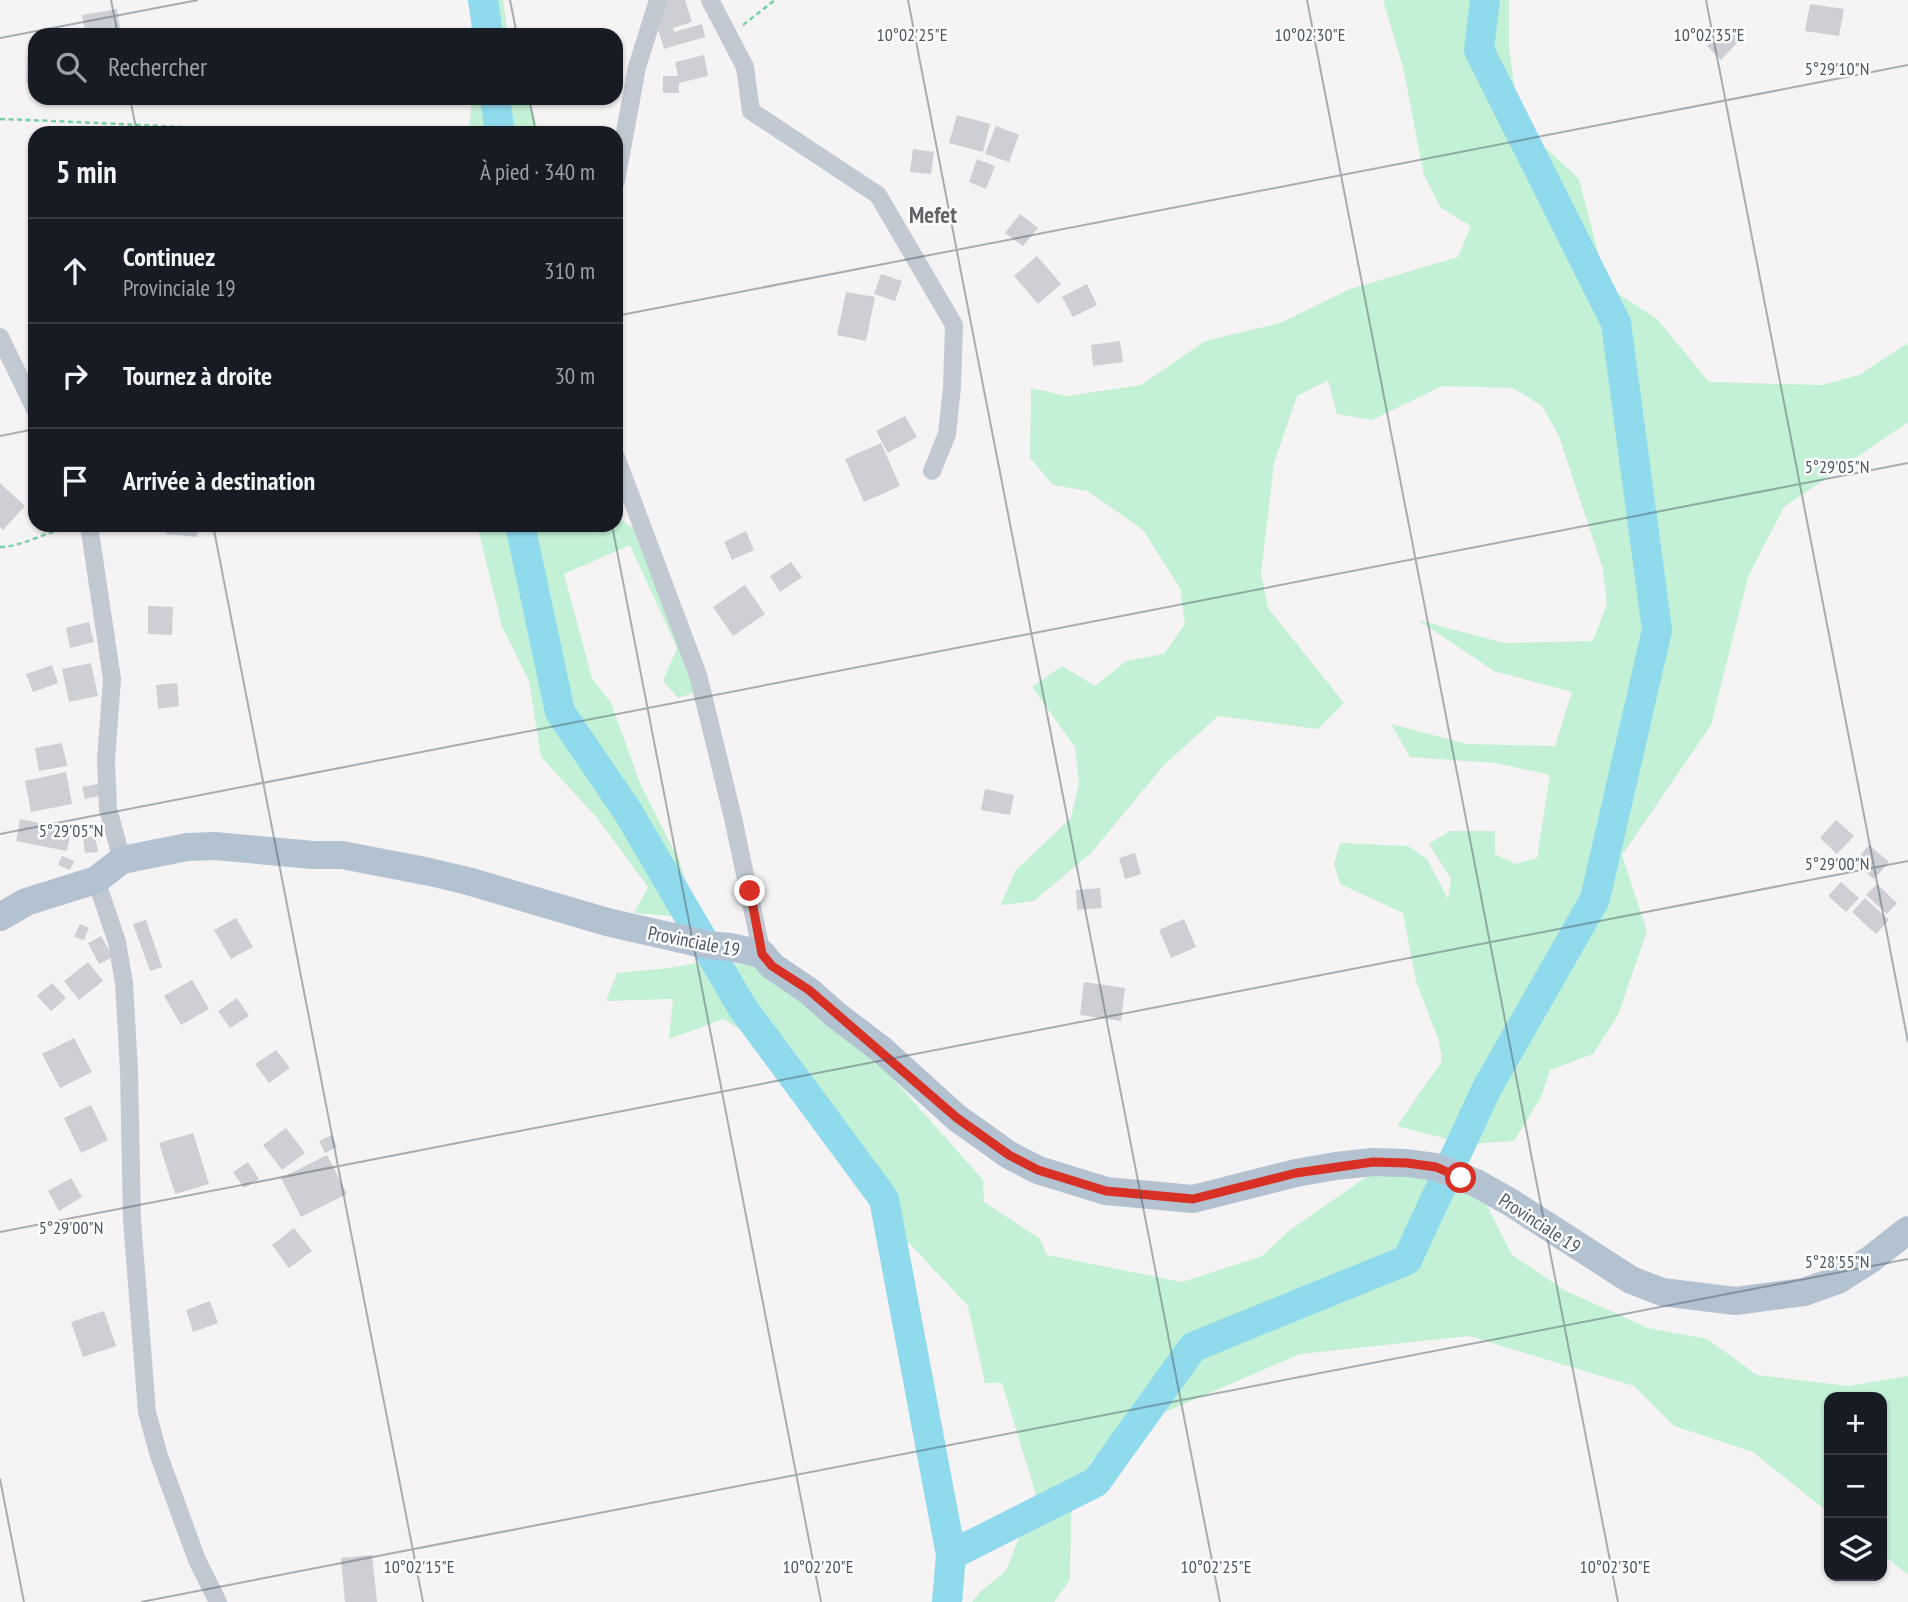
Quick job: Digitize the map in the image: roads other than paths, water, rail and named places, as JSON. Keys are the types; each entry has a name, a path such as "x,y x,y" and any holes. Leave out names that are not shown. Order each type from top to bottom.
{"main road":[{"name":"Provinciale 19","path":"0,917 26,902 96,880 122,860 199,846 342,855 468,881 663,936 762,954 772,966 809,990 881,1050 950,1112 1009,1155 1038,1170 1106,1191 1193,1199 1296,1173 1336,1166 1373,1162 1436,1167 1476,1183 1510,1202 1630,1280 1662,1292 1735,1301 1804,1292 1838,1280 1908,1230"}],"street":[{"path":"623,143 637,67 658,0"},
{"path":"710,0 745,67 751,111 878,195 954,325 947,434 932,471"},
{"path":"0,337 28,395"},
{"path":"623,476 698,675 733,818 762,954"},
{"path":"90,532 112,678 106,760 108,809 122,860"},
{"path":"96,880 117,943 124,983 132,1220 147,1412 159,1456 197,1560 218,1602"}],"waterway":[{"path":"483,0 487,28"},
{"path":"951,1555 1096,1482 1193,1347 1407,1260 1487,1088 1595,899 1657,630 1616,323 1479,50 1485,0"},
{"path":"496,105 499,126"},
{"path":"521,532 560,712 628,812 742,1007 884,1199 951,1555 947,1602"}],"district":[{"name":"Mefet","path":"933,214"}]}
